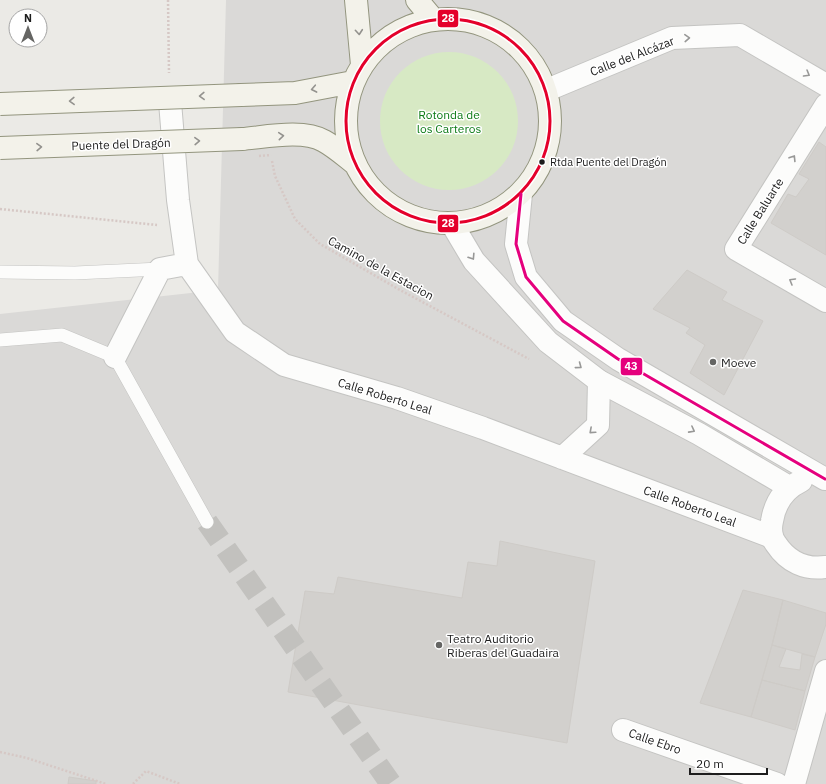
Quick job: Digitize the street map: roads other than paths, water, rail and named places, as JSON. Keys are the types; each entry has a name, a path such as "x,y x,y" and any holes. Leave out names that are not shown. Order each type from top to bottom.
{"main road":[{"path":"356,0 357,73"},
{"path":"416,0 433,19"},
{"path":"433,19 462,19 490,28 515,43 534,65 547,90 551,118 548,146 538,172 521,194 501,210 477,220 452,224 434,223 409,216 394,209 380,198 368,186 354,164 345,129 346,105 357,73 381,43 406,28 433,19"},
{"path":"0,104 295,93 357,73"},
{"name":"Puente del Dragón","path":"0,148 242,139 288,135 311,136 318,138 335,148 354,164"}],"street":[{"name":"Calle del Alcázar","path":"547,90 672,38 740,35 826,85"},
{"name":"Calle Roberto Leal","path":"170,102 178,200 187,264 235,332 284,365 397,398 483,428 772,537"},
{"name":"Calle Baluarte","path":"826,105 736,249 826,301"},
{"path":"521,194 516,244 526,277 563,321 618,359 826,479"},
{"path":"452,224 474,261 548,342 599,381 699,434 789,487"},
{"path":"115,357 160,269 187,264"},
{"path":"562,458 598,425 599,381"},
{"path":"826,479 813,478 800,481 789,487 780,498 774,510 772,524 772,537 780,550 790,560 802,566 816,568 826,567"},
{"path":"794,784 826,671"},
{"name":"Calle Ebro","path":"623,730 777,784"}],"lane":[{"path":"0,272 75,273 160,269"},
{"path":"0,340 62,335 115,357 208,522"}],"tunnel":[{"path":"207,522 391,784"}],"place":[{"name":"Rtda Puente del Dragón","path":"542,162"},
{"name":"Moeve","path":"713,362"},
{"name":"Teatro Auditorio Riberas del Guadaira","path":"439,645"}],"park label":[{"name":"Rotonda de los Carteros","path":"449,121"}]}
